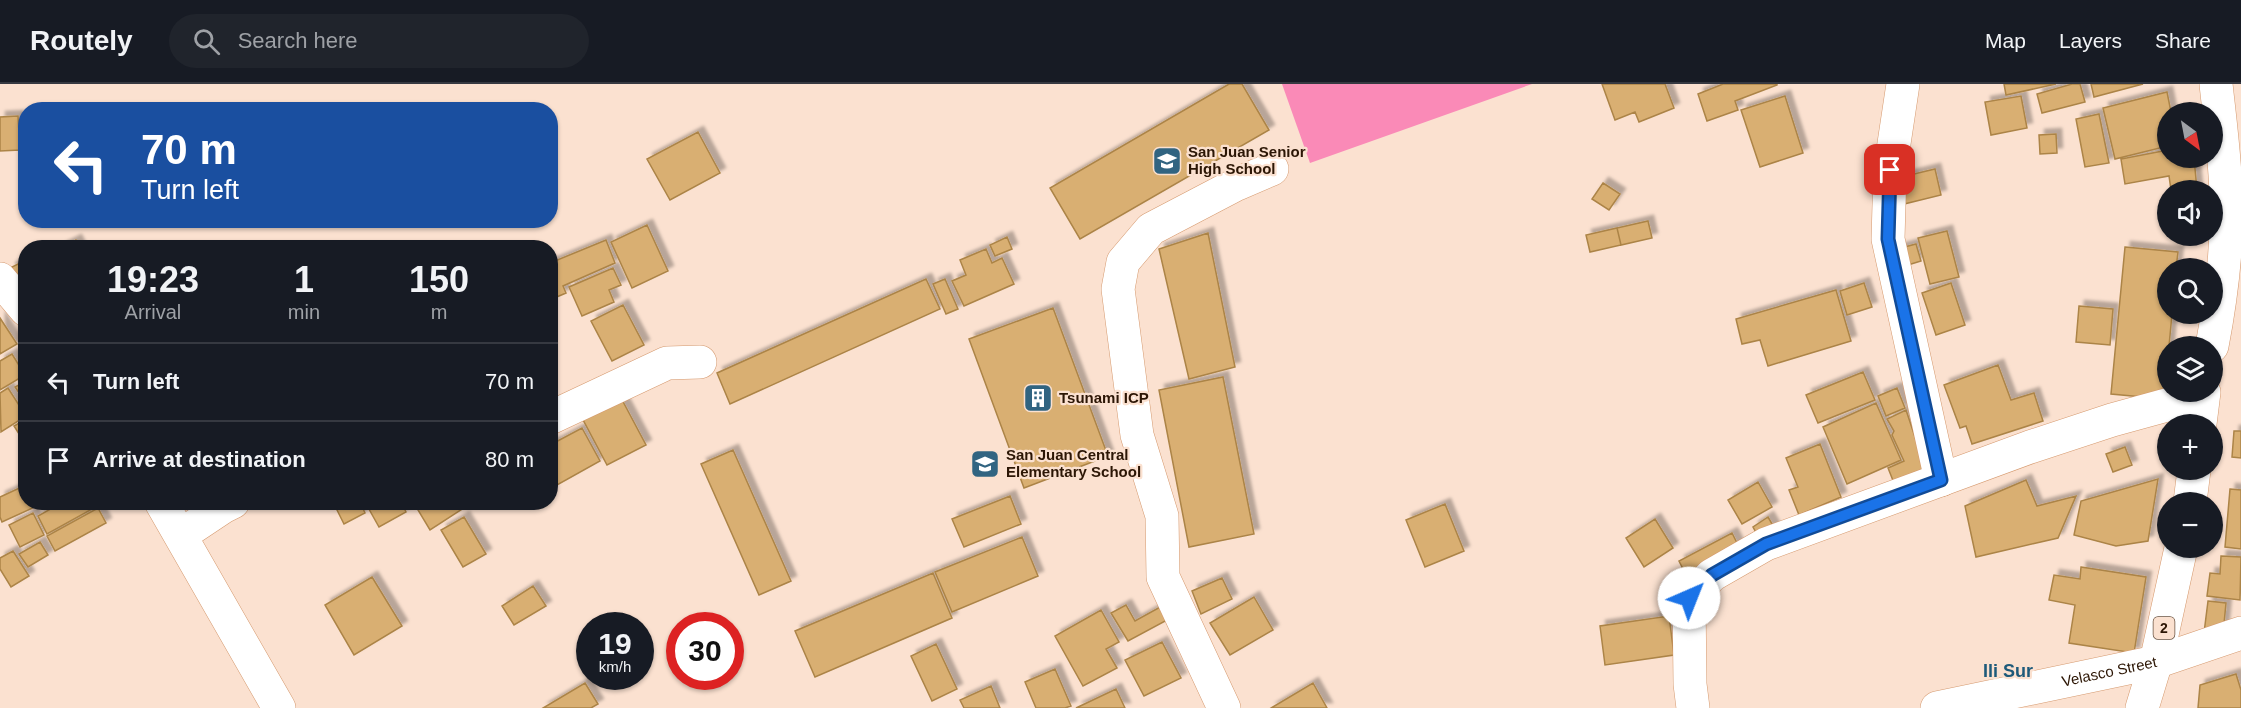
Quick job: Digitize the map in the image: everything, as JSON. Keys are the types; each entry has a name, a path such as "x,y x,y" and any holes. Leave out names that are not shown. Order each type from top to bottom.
{"main road":[{"path":"1903,84 1890,170 1888,239 1941,480"},
{"path":"2214,336 2226,224 2234,193 2216,84"},
{"path":"1224,708 1163,577 1162,516 1137,435 1118,290 1123,262 1151,229 1237,184 1272,169"},
{"path":"0,279 18,300"},
{"path":"558,414 667,363 700,362"},
{"path":"1693,708 1690,684 1689,598 1712,575 1766,544 2030,447 2112,420 2202,404"},
{"path":"166,510 279,708"},
{"path":"181,535 218,510"},
{"name":"2","path":"2142,708 2156,662 2179,558"},
{"name":"Velasco Street","path":"1937,708 2156,662 2241,633"}],"shaded area":[{"path":"1282,84 1532,84 1310,163"}],"building":[{"path":"1229,84 1242,84 1269,130 1080,239 1050,188"},
{"path":"1602,84 1665,84 1674,108 1639,122 1635,112 1615,120"},
{"path":"1723,84 1777,85 1735,101 1738,110 1707,121 1698,94"},
{"path":"2004,84 2056,84 2006,95"},
{"path":"2072,84 2080,84 2085,102 2042,113 2037,94"},
{"path":"2091,84 2143,84 2094,97"},
{"path":"2167,92 2169,102 2157,102 2157,149 2115,159 2103,108"},
{"path":"1785,96 1803,153 1760,167 1741,110"},
{"path":"2021,96 2027,128 1991,135 1985,102"},
{"path":"2099,114 2109,163 2085,167 2076,119"},
{"path":"18,116 18,150 0,151 0,117"},
{"path":"698,132 720,173 670,200 647,159"},
{"path":"2056,134 2057,153 2040,154 2039,135"},
{"path":"2157,152 2157,168 2195,168 2196,180 2170,180 2169,176 2125,184 2121,159"},
{"path":"1935,169 1941,195 1900,205 1893,179"},
{"path":"1603,183 1620,194 1609,210 1592,199"},
{"path":"1648,221 1652,238 1621,245 1617,228"},
{"path":"647,225 668,271 632,288 611,242"},
{"path":"1617,228 1621,245 1590,252 1586,235"},
{"path":"1947,231 1959,277 1930,284 1918,238"},
{"path":"1208,233 1235,367 1189,379 1159,249"},
{"path":"1007,237 1012,249 995,256 990,245"},
{"path":"606,240 615,263 563,286 566,293 558,296 558,260"},
{"path":"1916,244 1921,261 1898,268 1893,250"},
{"path":"2125,247 2178,252 2177,258 2157,258 2157,324 2171,324 2170,336 2157,336 2157,398 2111,394"},
{"path":"986,249 992,263 1002,258 1014,284 964,306 952,281 966,275 960,260"},
{"path":"18,264 18,281 10,268"},
{"path":"613,268 621,285 609,290 614,302 582,316 569,287"},
{"path":"926,279 940,309 730,404 717,373"},
{"path":"945,279 958,309 946,314 933,284"},
{"path":"1864,283 1872,307 1847,315 1840,291"},
{"path":"1951,283 1965,325 1936,335 1922,293"},
{"path":"1836,290 1851,341 1768,366 1760,340 1742,344 1736,319"},
{"path":"623,305 644,345 612,361 591,321"},
{"path":"2079,306 2113,309 2110,345 2076,342"},
{"name":"Tsunami ICP","path":"1053,308 1108,456 1024,488 969,339"},
{"path":"0,318 17,344 0,354"},
{"path":"12,354 18,364 18,379 0,390 0,361"},
{"path":"1998,365 2011,400 2034,393 2043,421 1972,444 1966,426 1960,428 1944,385"},
{"path":"1863,372 1875,400 1818,423 1806,395"},
{"path":"1223,377 1254,534 1189,547 1159,390"},
{"path":"8,388 18,404 18,421 1,432 0,393"},
{"path":"1897,388 1905,408 1886,416 1878,396"},
{"path":"620,396 646,445 607,465 581,416"},
{"path":"1876,403 1901,460 1847,484 1823,427"},
{"path":"1906,410 1928,476 1896,488 1888,468 1904,461 1892,435 1894,431 1887,419"},
{"path":"582,428 600,461 558,484 558,441"},
{"path":"2234,431 2241,431 2241,458 2232,457"},
{"path":"1820,444 1841,497 1799,515 1789,490 1798,487 1786,458"},
{"path":"2125,447 2132,465 2113,472 2106,454"},
{"path":"733,450 791,581 759,595 701,464"},
{"path":"2026,480 2037,506 2076,496 2058,538 1976,557 1965,506"},
{"path":"2158,480 2148,541 2116,546 2074,535 2081,501"},
{"path":"1758,482 1772,507 1742,524 1728,500"},
{"path":"18,489 18,510 28,510 2,522 0,497"},
{"path":"2230,489 2241,490 2241,549 2225,547"},
{"path":"1010,496 1021,524 964,547 952,519"},
{"path":"1445,504 1464,551 1425,567 1406,520"},
{"path":"49,510 90,510 47,534 38,516"},
{"path":"94,510 99,510 106,523 55,551 47,536"},
{"path":"337,510 364,510 365,513 344,524"},
{"path":"369,510 405,510 406,512 379,527"},
{"path":"418,510 461,510 430,530"},
{"path":"33,513 44,535 20,547 9,525"},
{"path":"464,517 486,554 463,567 441,530"},
{"path":"1768,517 1775,529 1759,538 1753,527"},
{"path":"1655,519 1673,548 1644,567 1626,538"},
{"path":"1732,533 1742,553 1682,596 1672,588 1685,573 1679,561"},
{"path":"1022,537 1038,576 952,612 935,572"},
{"path":"40,542 48,555 28,567 19,554"},
{"path":"13,551 29,576 11,587 0,569 0,558"},
{"path":"2223,556 2241,557 2240,600 2207,596 2210,573 2220,574"},
{"path":"2081,567 2146,577 2134,653 2069,643 2075,605 2049,600 2054,575 2080,579"},
{"path":"933,573 952,618 815,677 795,631"},
{"path":"372,577 402,626 354,655 325,605"},
{"path":"1222,578 1232,599 1201,614 1192,591"},
{"path":"533,586 546,606 514,625 502,606"},
{"path":"1254,597 1273,630 1230,655 1210,623"},
{"path":"2208,601 2226,603 2223,634 2204,633"},
{"path":"1126,605 1135,621 1162,606 1169,619 1128,641 1111,613"},
{"path":"1101,610 1119,642 1106,649 1117,668 1083,686 1055,636"},
{"path":"1669,616 1674,655 1605,665 1600,626"},
{"path":"1162,642 1181,678 1144,696 1125,660"},
{"path":"936,644 957,689 932,701 911,656"},
{"path":"1055,669 1071,706 1036,708 1025,682"},
{"path":"2236,674 2241,690 2241,708 2198,708 2200,685"},
{"path":"1313,683 1327,708 1271,708"},
{"path":"991,686 1000,708 964,708 960,700"},
{"path":"576,688 589,690 598,704 591,708 543,708"},
{"path":"1116,689 1125,708 1076,708"}],"place":[{"name":"San Juan Senior High School","path":"1167,161"},
{"name":"Tsunami ICP","path":"1038,398"},
{"name":"San Juan Central Elementary School","path":"985,464"}],"district":[{"name":"Ili Sur","path":"2008,671"}],"route":[{"path":"1689,598 1712,575 1766,544 1941,480 1888,239 1890,170"}]}
